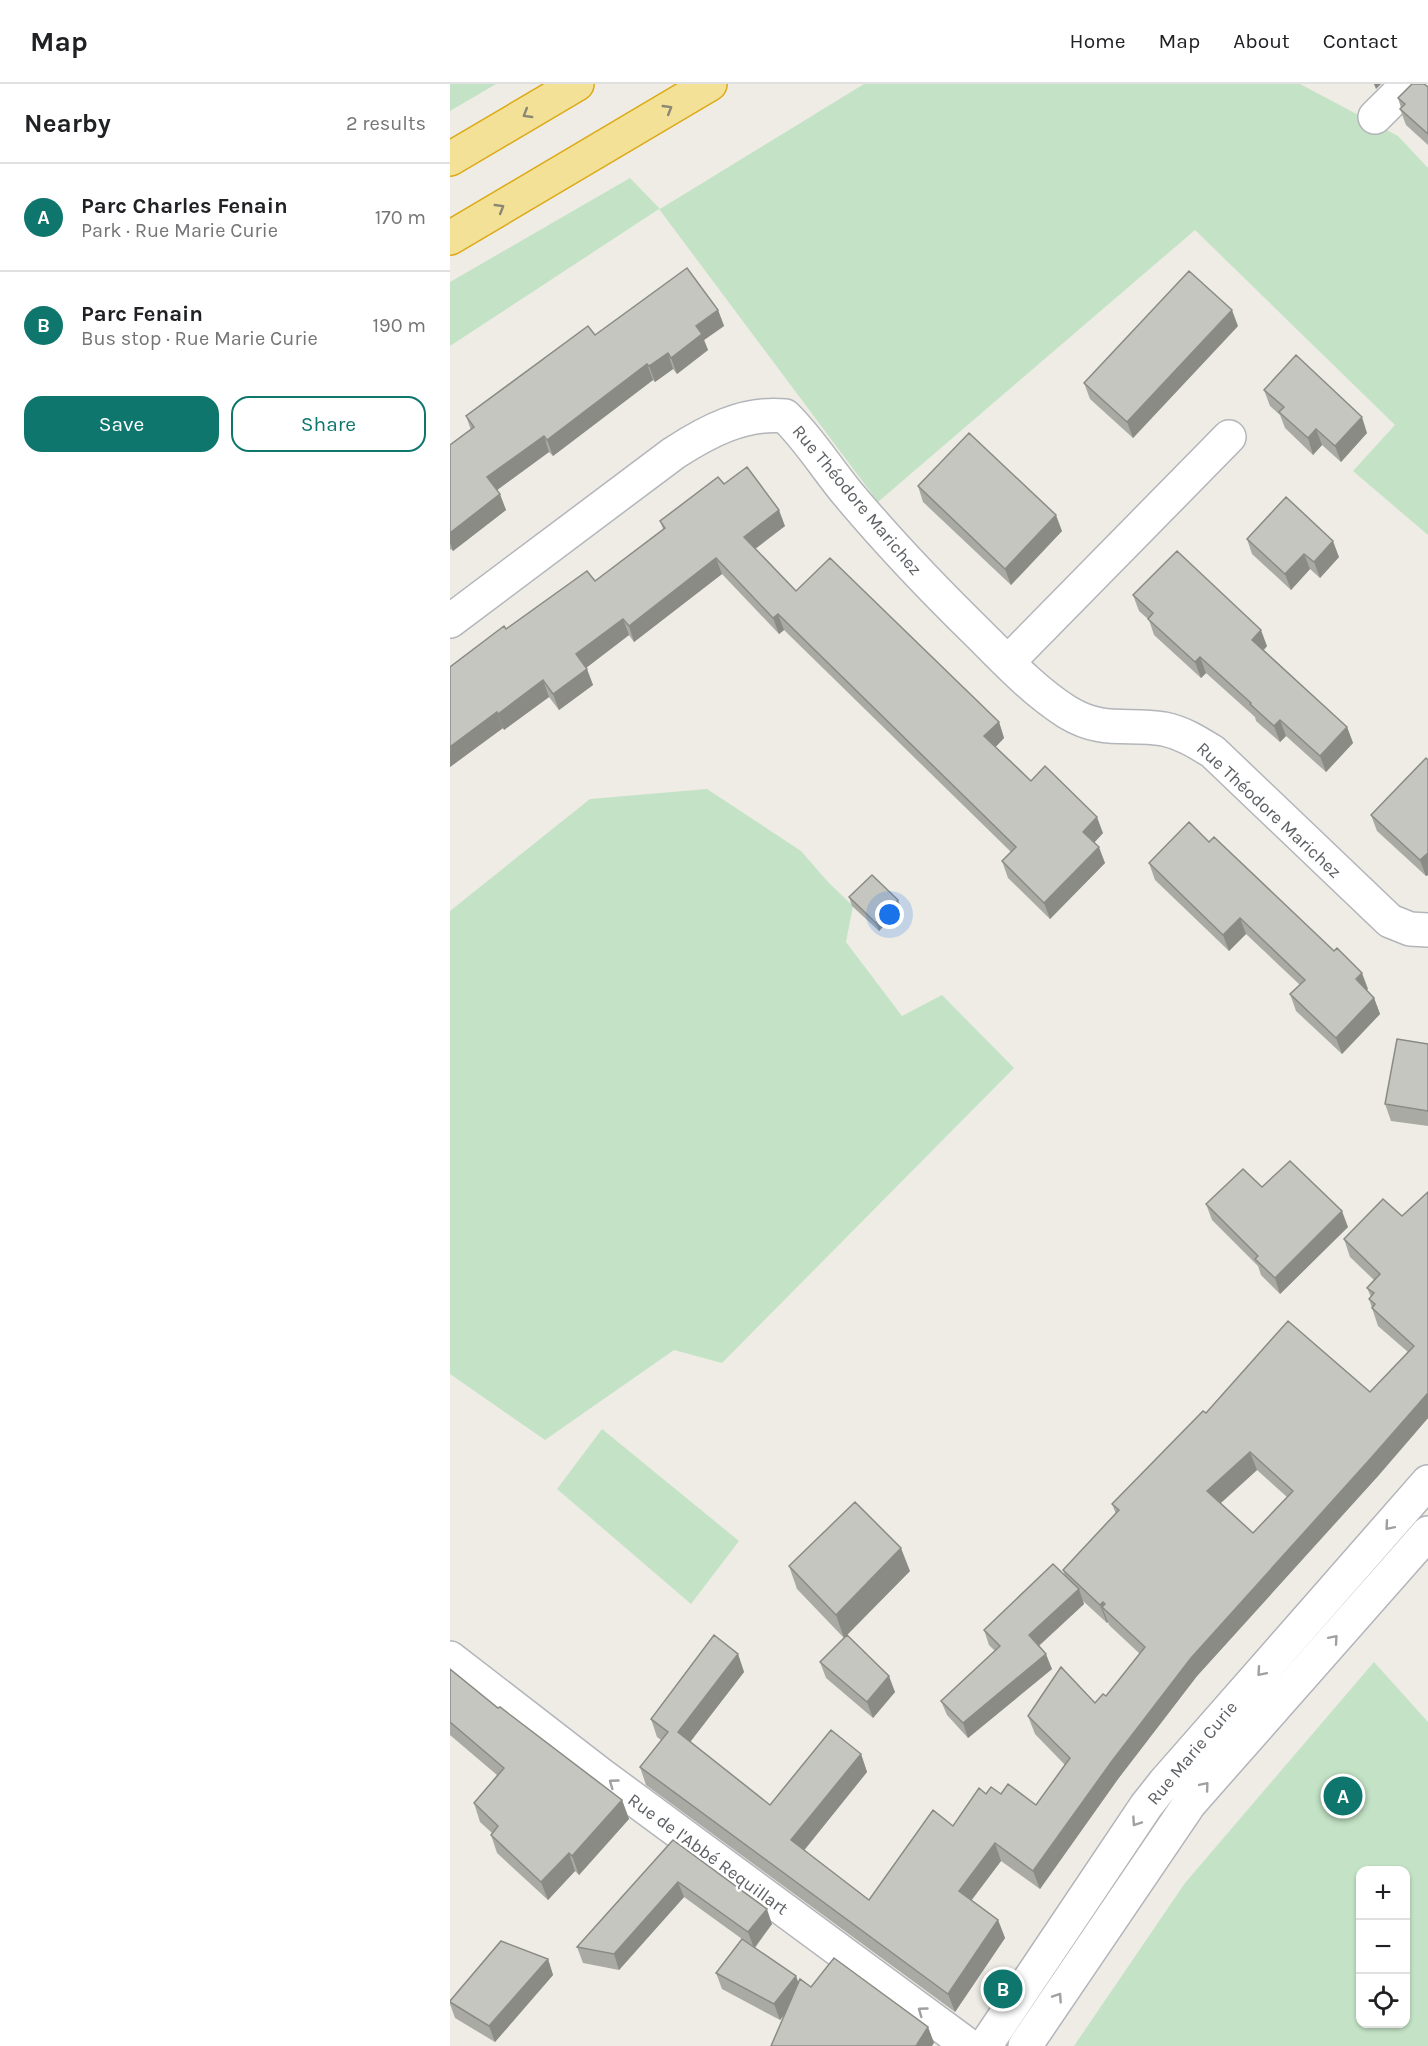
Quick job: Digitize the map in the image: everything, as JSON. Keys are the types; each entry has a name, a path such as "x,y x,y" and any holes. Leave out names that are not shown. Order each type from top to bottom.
{"highway":[{"path":"450,159 578,84"},
{"path":"450,238 710,84"}],"street":[{"path":"1375,117 1408,84"},
{"name":"Rue Théodore Marichez","path":"450,621 695,439 737,420 773,415 785,416 888,540 927,582 1047,698 1069,713 1094,725 1165,730 1191,737 1213,752 1390,921 1410,929 1428,930"},
{"path":"1008,662 1229,437"},
{"name":"Rue Marie Curie","path":"985,2046 1165,1782 1428,1482"},
{"name":"Rue Marie Curie","path":"1025,2046 1190,1803 1428,1533"},
{"name":"Rue de l'Abbé Requillart","path":"450,1658 600,1774 969,2046"}],"green space":[{"path":"450,84 496,84 450,111"},
{"path":"864,84 1300,84 1398,136 1428,168 1428,535 1353,471 1395,425 1195,230 878,502 659,209 450,346 450,282 630,178 660,209"},
{"path":"707,789 801,851 853,906 846,942 902,1016 942,995 1014,1068 722,1363 674,1350 545,1440 450,1374 450,911 590,799"},
{"path":"602,1429 739,1541 691,1604 557,1489"},
{"path":"1374,1662 1428,1722 1428,2046 1074,2046 1185,1883"}],"building":[{"path":"1412,84 1424,84 1428,87 1428,134 1400,109 1405,104 1398,98"},
{"path":"687,268 718,310 696,326 702,334 671,358 668,353 649,366 647,364 547,440 544,436 487,477 500,494 450,533 450,445 474,427 466,416 588,326 595,335"},
{"path":"1189,271 1232,310 1127,422 1084,383"},
{"path":"1296,355 1362,417 1335,446 1316,429 1308,438 1279,412 1284,407 1264,390"},
{"path":"969,433 1056,515 1005,569 918,486"},
{"path":"747,467 779,510 744,537 796,591 830,558 999,722 984,736 1031,781 1045,766 1097,817 1083,832 1099,847 1044,903 1002,861 1016,847 778,614 773,618 716,558 629,626 623,619 576,654 587,669 553,694 543,680 450,747 450,667 504,626 506,629 587,571 595,581 665,528 660,521 718,477 724,484"},
{"path":"1286,497 1333,541 1314,562 1304,554 1285,574 1247,539"},
{"path":"1177,551 1261,630 1252,640 1347,727 1320,756 1280,720 1274,726 1200,657 1195,662 1148,619 1153,613 1133,595"},
{"path":"1426,758 1428,760 1428,853 1420,860 1371,815"},
{"path":"1189,822 1209,842 1214,837 1334,951 1337,948 1362,973 1356,979 1374,998 1336,1038 1290,994 1305,980 1240,918 1223,935 1149,863"},
{"path":"872,875 898,900 876,923 849,897"},
{"path":"1397,1039 1428,1044 1428,1111 1385,1104"},
{"path":"1290,1161 1342,1211 1275,1278 1255,1259 1258,1256 1206,1204 1243,1169 1262,1187"},
{"path":"1428,1192 1428,1393 1191,1658 1112,1761 1033,1871 995,1843 959,1891 998,1920 948,1994 640,1767 668,1732 651,1719 714,1635 738,1654 678,1732 770,1805 831,1730 861,1754 791,1840 869,1900 933,1810 953,1826 979,1788 986,1794 991,1787 1001,1794 1008,1784 1036,1805 1070,1758 1028,1716 1061,1667 1095,1703 1103,1694 1106,1696 1145,1647 1102,1607 1105,1604 1103,1602 1100,1605 1063,1570 1119,1510 1112,1504 1203,1411 1206,1413 1288,1321 1370,1392 1414,1346 1372,1308 1375,1304 1369,1299 1374,1293 1367,1288 1380,1274 1344,1239 1383,1199 1402,1216","holes":["1250,1452 1293,1491 1253,1533 1207,1491"]},
{"path":"855,1502 901,1548 836,1615 789,1566"},
{"path":"1053,1564 1079,1589 1029,1635 1046,1654 963,1723 941,1701 1000,1646 984,1630"},
{"path":"847,1635 889,1676 867,1702 820,1662"},
{"path":"450,1669 498,1708 500,1707 622,1800 572,1856 569,1853 541,1882 491,1835 498,1826 474,1803 504,1768 450,1722"},
{"path":"673,1840 767,1909 748,1932 678,1882 614,1954 577,1947"},
{"path":"742,1939 796,1976 774,2004 716,1973"},
{"path":"501,1941 548,1959 489,2026 450,2001"},
{"path":"834,1958 928,2027 916,2046 771,2046 800,1979 811,1987"}],"place":[{"name":"Parc Charles Fenain","path":"1343,1796"},
{"name":"Parc Fenain","path":"1003,1989"}]}
